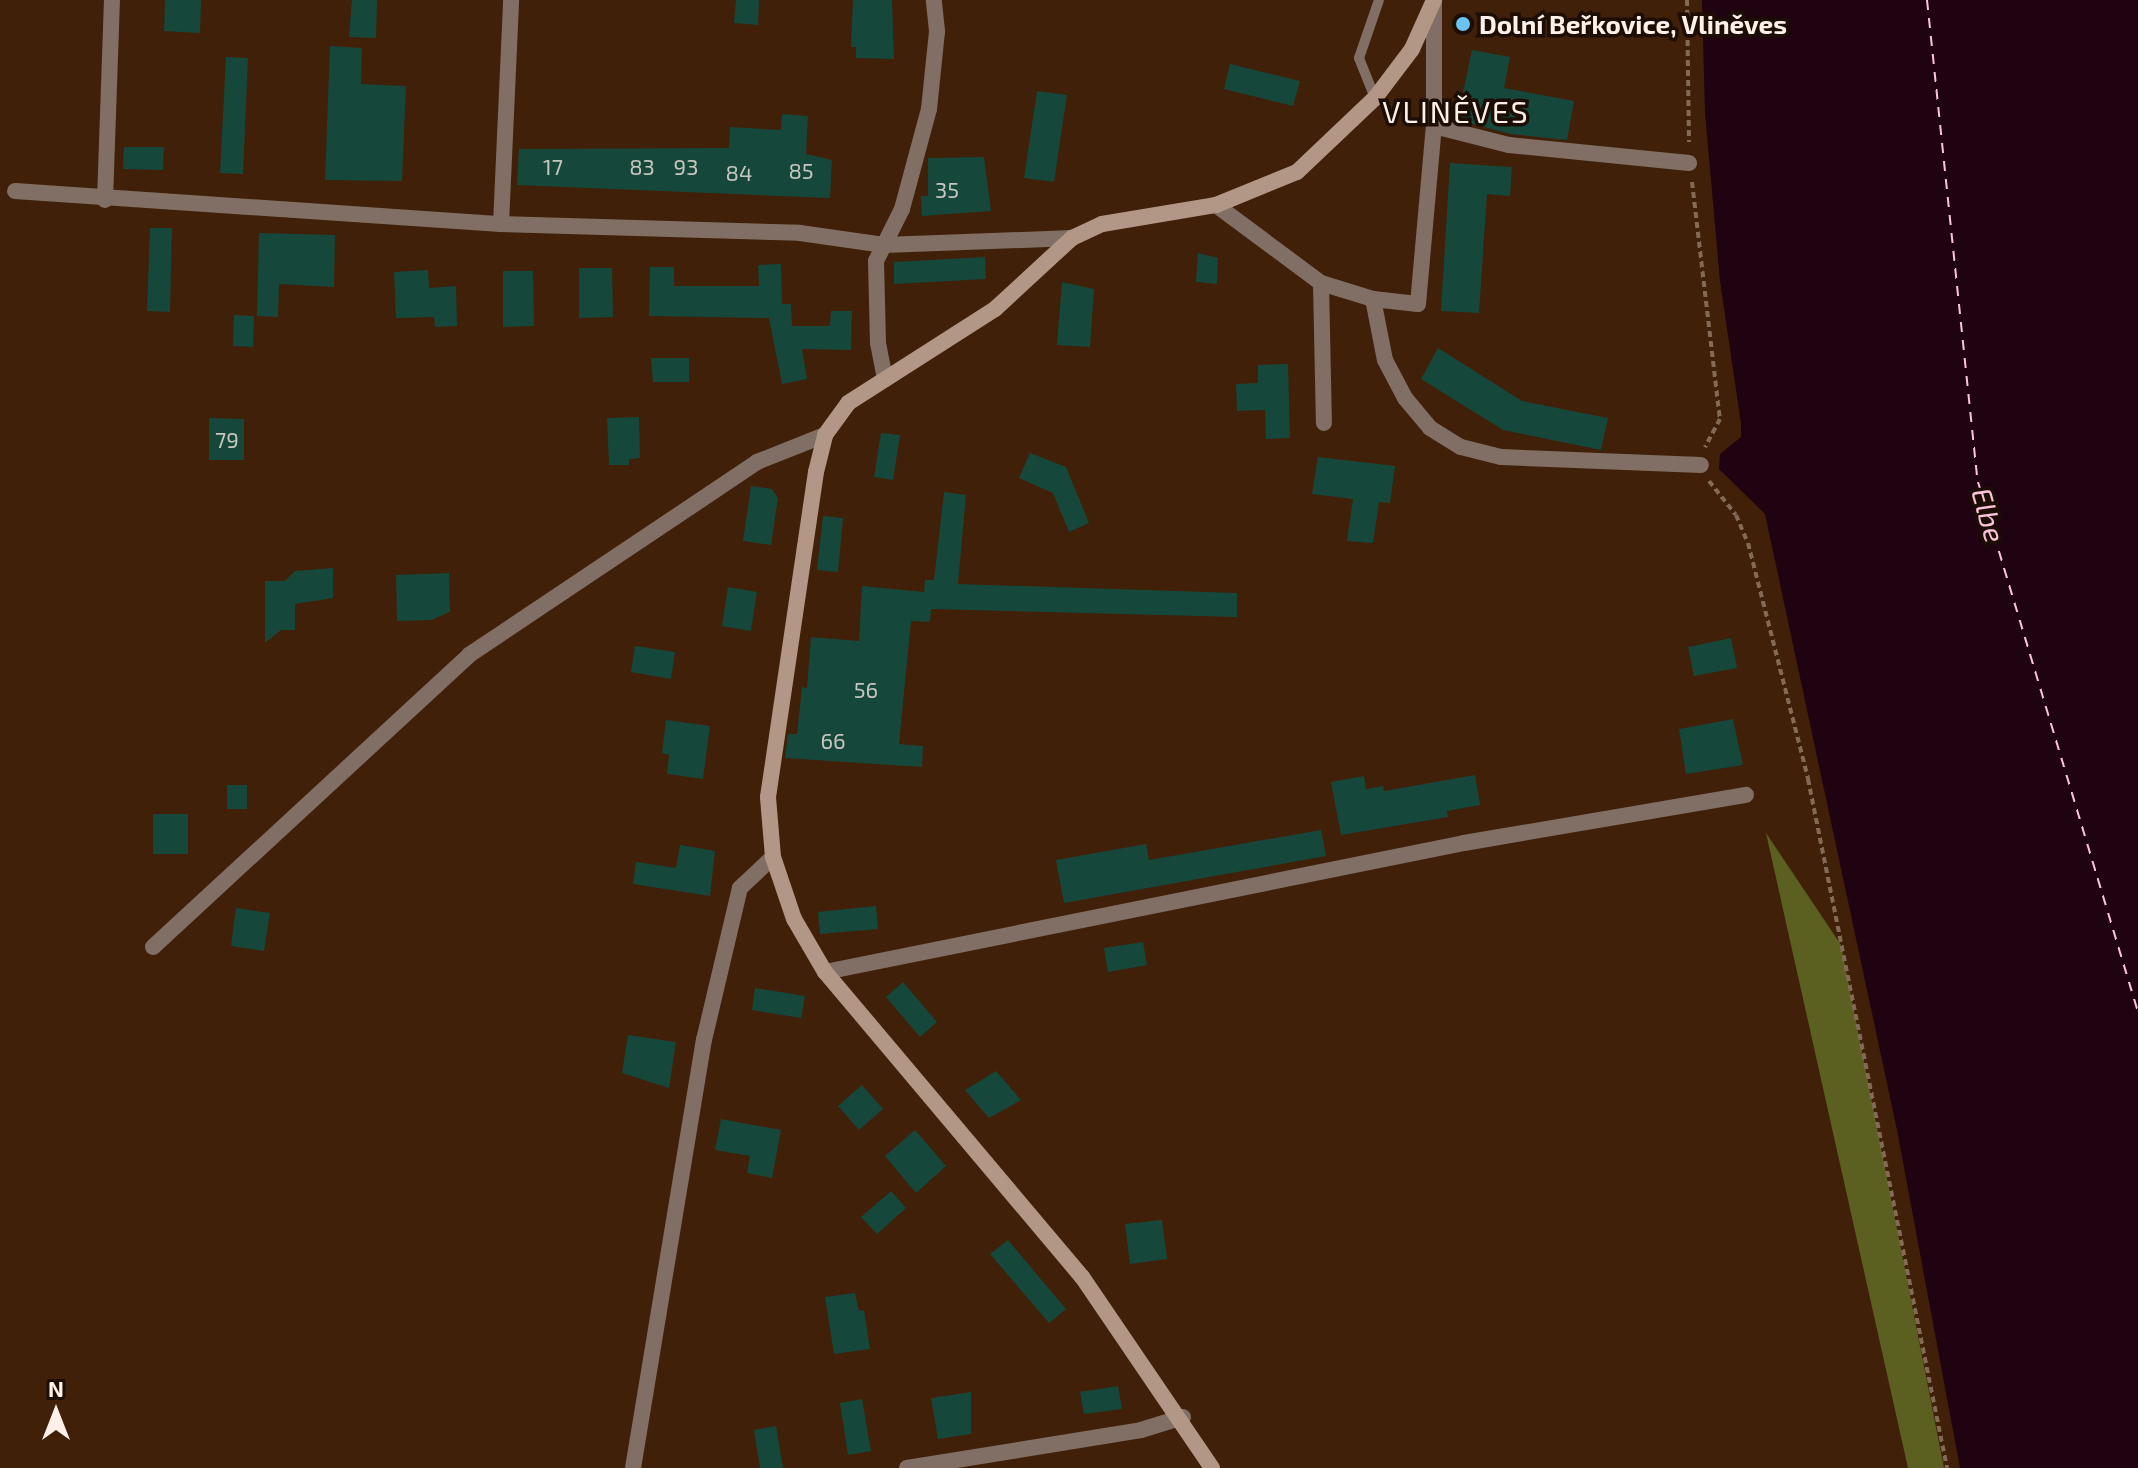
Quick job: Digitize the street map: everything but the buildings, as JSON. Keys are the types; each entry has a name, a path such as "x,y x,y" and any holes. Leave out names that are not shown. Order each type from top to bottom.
{"street":[{"path":"105,200 112,0"},
{"path":"501,224 511,0"},
{"path":"885,379 878,343 876,261 902,209 929,109 937,31 934,0"},
{"path":"1212,1468 1183,1417 1082,1277 825,972 794,919 773,857 768,797 825,435 848,403 995,309 1072,238 1102,224 1216,205 1297,172 1375,98 1412,49 1434,0"},
{"path":"1216,205 1321,283 1373,299 1418,304 1434,126 1434,0"},
{"path":"1434,126 1509,145 1689,163"},
{"path":"15,191 105,200 501,224 800,233 884,245 1072,238"},
{"path":"1321,283 1324,423"},
{"path":"1373,299 1385,360 1405,398 1430,428 1461,447 1501,457 1701,465"},
{"path":"153,947 469,655 757,462 825,435"},
{"path":"825,972 1464,843 1746,795"},
{"path":"633,1468 704,1040 740,888 773,857"},
{"path":"907,1468 1141,1430 1183,1417"}],"lane":[{"path":"1375,98 1359,58 1379,0"}],"path":[{"path":"1687,0 1689,163 1720,419 1701,465 1736,515 1748,543 1808,779 1947,1468"}],"green space":[{"path":"1766,833 1841,945 1944,1468 1908,1468"}],"water":[{"name":"Elbe","path":"1702,0 2138,0 2138,1468 1960,1468 1897,1130 1765,514 1719,469 1720,454 1741,437 1741,424 1720,281 1705,113"}],"ferry route":[{"path":"1927,0 1978,482 2138,1012"}],"place":[{"name":"Dolní Beřkovice, Vliněves","path":"1463,24"}],"district":[{"name":"VLINĚVES","path":"1456,111"}]}
